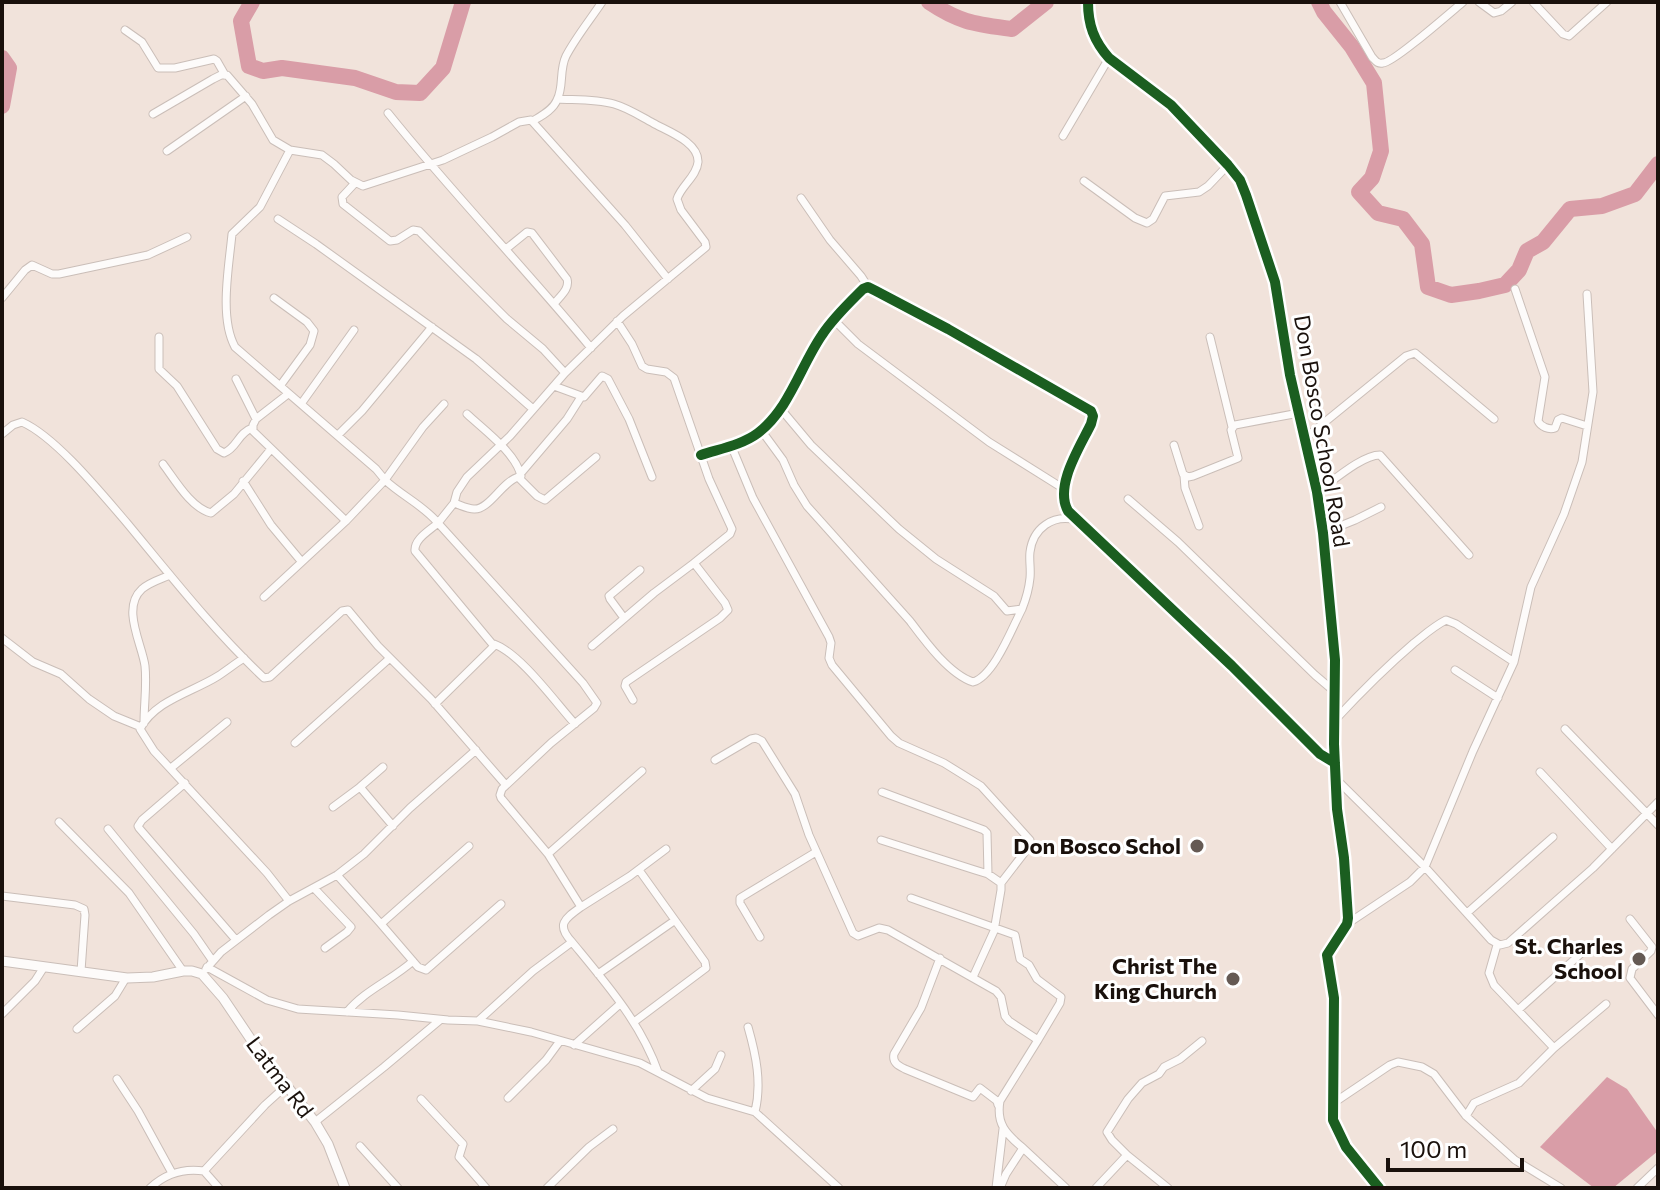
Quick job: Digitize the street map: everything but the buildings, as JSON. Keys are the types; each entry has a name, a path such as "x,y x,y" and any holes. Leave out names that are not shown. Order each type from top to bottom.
{"street":[{"path":"125,30 142,42 158,68 175,68 214,59 246,96 273,140 290,150 316,153 328,158 355,183 366,186 429,164 519,122 533,121 547,112 558,99 565,58 602,2"},
{"path":"1063,136 1109,58 1092,32 1088,2"},
{"path":"1340,2 1372,57 1383,63 1403,51 1463,2"},
{"path":"1479,2 1494,13 1512,2"},
{"path":"1533,2 1563,34 1569,36 1607,2"},
{"name":"Don Bosco School Road","path":"1109,58 1171,105 1240,180 1275,282 1323,533 1335,660 1337,809 1347,924"},
{"path":"153,114 225,75"},
{"path":"167,151 246,96"},
{"path":"558,99 596,101 625,108 684,140 695,153 698,165 677,199 706,247 617,321 565,373 460,486 454,503 438,523 418,540 415,551 494,644 519,661 575,724"},
{"path":"388,113 591,348"},
{"path":"533,121 668,279"},
{"path":"290,150 260,207 232,234 227,315 233,343 398,492 429,513 595,699 597,703 594,708 505,784 500,792 501,798 548,854 581,907"},
{"path":"1084,181 1135,218 1147,223 1153,219 1165,196 1199,192 1228,165"},
{"path":"355,183 342,197 343,204 390,241 413,230 419,231 565,373"},
{"path":"801,198 868,287 1091,411 1091,424 1067,475 1063,499 1065,506 1320,754 1335,763"},
{"path":"278,219 486,367 533,409"},
{"path":"506,249 527,232 532,233 568,283 554,304"},
{"path":"2,298 32,265 59,274 148,255 187,237"},
{"path":"701,455 747,439 761,430 794,387 822,334 868,287"},
{"path":"1515,289 1545,377 1538,421 1542,426 1553,429 1562,418 1587,426"},
{"path":"1379,1188 1339,1135 1333,1120 1334,998 1327,955 1347,924 1410,882 1425,867 1514,662 1531,587 1564,514 1582,462 1593,392 1587,294"},
{"path":"274,298 307,322 314,331 310,345 280,386"},
{"path":"834,320 858,344 989,442 1064,489"},
{"path":"592,646 675,575 730,534 732,529 709,479 674,378 666,372 642,366 617,321"},
{"path":"338,435 432,327"},
{"path":"301,404 354,330"},
{"path":"159,337 159,369 177,386 217,449 224,453 229,452 241,434 252,428 256,419 288,394"},
{"path":"1184,476 1193,476 1238,458 1210,337"},
{"path":"1304,439 1406,356 1415,353 1494,419"},
{"path":"554,386 581,397 588,395 602,376 608,379 629,419 652,477"},
{"path":"236,379 256,419"},
{"path":"454,503 479,509 510,480 521,476 581,397"},
{"path":"264,597 385,480 423,427 444,404"},
{"path":"780,408 811,445 921,547 994,596 1007,611 1022,609"},
{"path":"1232,427 1244,422 1299,413"},
{"path":"467,414 500,444 537,496 545,500 596,457"},
{"path":"2,434 22,422 43,436 92,482 193,604 266,679 346,609 505,784"},
{"path":"252,428 346,521"},
{"path":"761,430 783,460 807,506 924,640 962,677 973,682 983,677 1022,609 1031,574 1031,547 1035,537 1051,521 1062,518 1076,520"},
{"path":"731,445 753,498 829,637 829,658 841,677 896,741 944,763 981,786 1030,840 1028,848 1001,883 995,927 973,977"},
{"path":"1174,445 1199,526"},
{"path":"163,464 191,499 208,513 215,511 234,494 271,449"},
{"path":"1317,492 1372,455 1380,455 1469,555"},
{"path":"243,481 271,525 301,561"},
{"path":"1128,499 1178,542 1335,692"},
{"path":"1323,533 1381,507"},
{"path":"633,700 626,682 728,610 694,563"},
{"path":"624,618 609,596 640,570"},
{"path":"170,575 145,586 137,596 133,609 145,669 141,731 154,751 289,901"},
{"path":"1335,720 1399,656 1446,620 1514,662"},
{"path":"2,638 36,664 61,674 114,716 142,725"},
{"path":"435,704 492,650 494,644"},
{"path":"142,725 171,700 244,658"},
{"path":"295,743 390,658"},
{"path":"1455,670 1498,698"},
{"path":"171,768 227,722"},
{"path":"1565,729 1658,825"},
{"path":"715,760 751,739 762,741 795,794 816,852 854,934 860,936 879,928 888,930 973,977 998,993 1009,1021 1038,1040"},
{"path":"2,961 126,978 196,972 207,967 236,940 289,901 337,875 364,854 410,808 476,750"},
{"path":"333,807 383,767"},
{"path":"548,854 642,771"},
{"path":"1540,772 1612,849"},
{"path":"1336,779 1425,867 1497,945"},
{"path":"185,783 138,826 236,940"},
{"path":"360,787 393,826"},
{"path":"882,792 984,830 987,833 988,874"},
{"path":"1497,945 1508,943 1612,849 1658,802"},
{"path":"59,822 129,893 183,971"},
{"path":"108,829 194,934 207,967 248,990 282,1006 315,1011 478,1021 531,1032 640,1063 719,1103 755,1112 839,1188"},
{"path":"1467,913 1553,837"},
{"path":"881,840 988,874 1001,883"},
{"path":"381,924 469,846"},
{"path":"658,1072 634,1022 563,931 563,924 567,917 666,849"},
{"path":"760,937 740,898 816,852"},
{"path":"634,1022 706,968 705,962 639,870"},
{"path":"337,875 422,970 430,967 501,904"},
{"path":"314,888 351,927 325,948"},
{"path":"2,896 82,908 85,915 81,971"},
{"path":"911,898 1013,933 1017,938 1020,959 1029,965 1037,979 1061,997 998,1107"},
{"path":"1630,919 1652,947 1632,969 1630,978 1658,1015"},
{"path":"598,974 674,921"},
{"path":"478,1021 533,971 572,942"},
{"path":"1497,945 1489,973 1494,985 1554,1048"},
{"path":"1518,1010 1586,949"},
{"path":"940,958 921,1008 894,1054 894,1060 905,1069 973,1097 980,1088 997,1101 1003,1129 999,1188"},
{"path":"347,1012 364,995 413,961"},
{"path":"2,1014 26,991 44,967"},
{"name":"Latma Rd","path":"207,967 238,1022 315,1122 328,1144 345,1188"},
{"path":"77,1029 115,996 126,978"},
{"path":"574,1045 620,1004"},
{"path":"1466,1116 1474,1103 1519,1083 1606,1004"},
{"path":"315,1122 440,1020"},
{"path":"748,1027 757,1065 758,1098 755,1112"},
{"path":"508,1098 546,1060 560,1041"},
{"path":"1168,1188 1127,1155 1107,1132 1142,1083 1202,1041"},
{"path":"691,1091 715,1069 721,1055"},
{"path":"1332,1104 1390,1065 1398,1062 1422,1067 1434,1074 1466,1116 1515,1160 1561,1188"},
{"path":"117,1079 172,1173"},
{"path":"204,1171 286,1086"},
{"path":"421,1099 463,1144 459,1156 486,1188"},
{"path":"547,1188 589,1147 613,1129"},
{"path":"1003,1129 1066,1188"},
{"path":"360,1146 398,1188"},
{"path":"999,1188 1023,1148"},
{"path":"1096,1188 1127,1155"},
{"path":"1637,1188 1658,1168"},
{"path":"150,1188 172,1173 196,1170 204,1171 219,1188"}],"shaded area":[{"path":"1607,1077 1627,1089 1658,1133 1658,1151 1613,1188 1594,1188 1540,1147"}],"waterway":[{"path":"252,2 241,21 249,66 263,71 282,68 355,78 396,92 420,93 443,68 463,2"},
{"path":"929,2 969,22 1012,29 1046,2"},
{"path":"1319,2 1374,83 1381,151 1372,178 1359,192 1378,213 1403,219 1422,244 1428,287 1451,295 1505,285 1519,270 1527,251 1543,242 1570,209 1602,206 1635,194 1658,164"},
{"path":"2,58 9,68 2,106"}],"cycle path":[{"path":"1088,2 1093,32 1109,58 1171,105 1240,180 1275,282 1290,375 1317,492 1335,660 1337,809 1348,918 1327,955 1334,998 1333,1120 1346,1147 1379,1188"},
{"path":"701,455 745,441 769,423 787,399 826,329 868,287 1091,411 1091,424 1066,479 1064,490 1068,511 1320,754 1335,763"}],"place":[{"name":"Don Bosco Schol","path":"1197,846"},
{"name":"St. Charles School","path":"1639,959"},
{"name":"Christ The King Church","path":"1233,979"}]}
